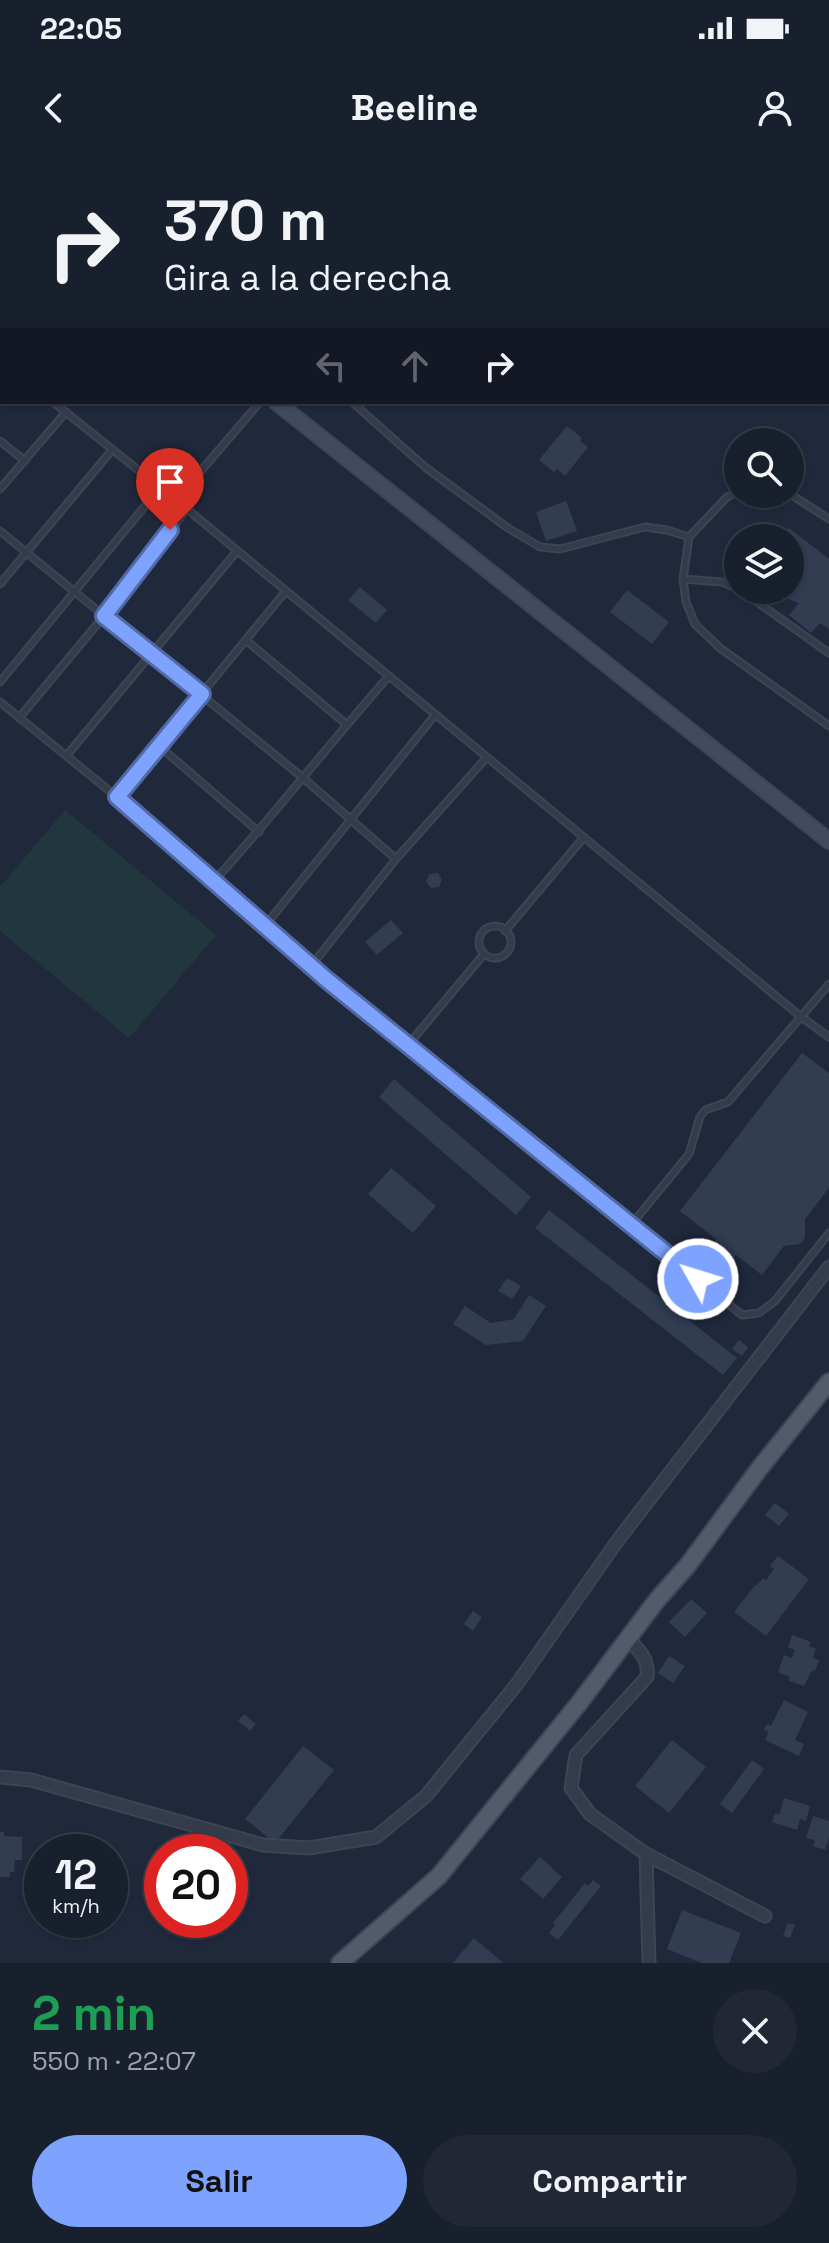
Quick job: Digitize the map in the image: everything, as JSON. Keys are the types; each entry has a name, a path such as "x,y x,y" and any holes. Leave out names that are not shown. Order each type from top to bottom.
{"main road":[{"path":"279,404 829,841"},
{"path":"340,1963 439,1876 688,1565 829,1382"}],"street":[{"path":"0,1777 31,1780 263,1845 309,1848 376,1837 426,1796 517,1684 618,1540 829,1267"},
{"path":"628,1639 643,1655 648,1666 647,1677 576,1755 571,1788 590,1814 646,1854 765,1916"},
{"path":"646,1854 649,1963"}],"lane":[{"path":"56,404 829,1037"},
{"path":"19,718 187,509 188,486 258,404"},
{"path":"354,404 425,467 508,528 540,547 560,549 645,527 689,537"},
{"path":"0,489 66,412"},
{"path":"0,441 25,461"},
{"path":"0,584 112,450"},
{"path":"0,682 159,489 188,486"},
{"path":"724,500 689,537 683,579 686,602 695,624 720,648 829,726"},
{"path":"804,503 829,519"},
{"path":"0,531 202,694 396,859"},
{"path":"67,755 237,551"},
{"path":"683,579 724,583"},
{"path":"117,797 285,592"},
{"path":"759,604 829,653"},
{"path":"247,641 346,724"},
{"path":"215,881 388,677"},
{"path":"0,702 117,797 311,966 742,1315 759,1313 775,1301 829,1233"},
{"path":"264,927 435,715"},
{"path":"158,745 259,832"},
{"path":"311,966 396,859 487,757"},
{"path":"505,931 584,837"},
{"path":"494,927 505,931 510,943 505,954 492,958 484,954 479,943 483,932 494,927"},
{"path":"408,1045 484,954"},
{"path":"631,1225 689,1154 705,1110 728,1102 829,984"}],"green space":[{"path":"65,810 216,935 129,1038 0,931 0,887"}],"building":[{"path":"567,426 588,447 565,476 539,460"},
{"path":"566,501 577,531 546,541 536,512"},
{"path":"804,540 829,559 829,629 820,623 811,633 789,615 798,604 804,604"},
{"path":"360,587 387,610 376,623 348,600"},
{"path":"627,590 669,622 652,644 610,612"},
{"path":"438,873 442,880 439,887 431,888 426,882 429,874"},
{"path":"391,920 403,933 377,955 365,942"},
{"path":"802,1053 829,1073 829,1188 805,1219 805,1238 800,1244 784,1246 762,1275 736,1255 726,1267 707,1252 716,1239 680,1211"},
{"path":"394,1079 531,1197 516,1215 379,1097"},
{"path":"391,1168 436,1206 413,1233 368,1194"},
{"path":"549,1210 737,1358 723,1375 535,1228"},
{"path":"507,1278 521,1286 512,1299 498,1291"},
{"path":"529,1295 546,1306 523,1341 486,1345 453,1324 465,1306 491,1323 514,1319"},
{"path":"739,1340 748,1347 742,1356 732,1349"},
{"path":"775,1503 789,1514 779,1526 765,1515"},
{"path":"778,1556 809,1579 766,1636 734,1612 755,1585 763,1578 766,1580 774,1569 770,1566"},
{"path":"691,1599 707,1613 685,1637 669,1622"},
{"path":"473,1611 482,1617 473,1631 464,1624"},
{"path":"792,1635 811,1642 809,1646 816,1649 813,1658 819,1660 804,1686 789,1681 790,1677 778,1672 784,1655 792,1658 795,1650 788,1647"},
{"path":"669,1656 685,1666 673,1683 658,1673"},
{"path":"784,1700 808,1712 795,1740 804,1744 799,1756 765,1740 769,1732 764,1730 767,1724 771,1726"},
{"path":"244,1714 256,1724 250,1731 238,1721"},
{"path":"672,1740 706,1767 669,1813 635,1786"},
{"path":"303,1746 334,1770 275,1843 245,1819"},
{"path":"752,1760 764,1769 732,1813 720,1804"},
{"path":"784,1798 810,1806 806,1821 800,1819 797,1830 772,1822 775,1813 779,1815"},
{"path":"813,1816 829,1821 825,1850 813,1846 815,1840 806,1838"},
{"path":"0,1832 4,1832 4,1836 22,1837 22,1860 15,1860 14,1872 10,1872 10,1877 0,1877"},
{"path":"540,1857 562,1877 543,1899 520,1879"},
{"path":"593,1880 601,1886 558,1940 549,1933 555,1925 553,1923 585,1883 588,1886"},
{"path":"682,1910 741,1933 729,1963 702,1963 667,1949"},
{"path":"788,1923 795,1925 790,1938 783,1936"},
{"path":"474,1938 503,1963 453,1963"}],"route":[{"path":"170,530 104,616 202,694 117,797 327,980 698,1279"}]}
